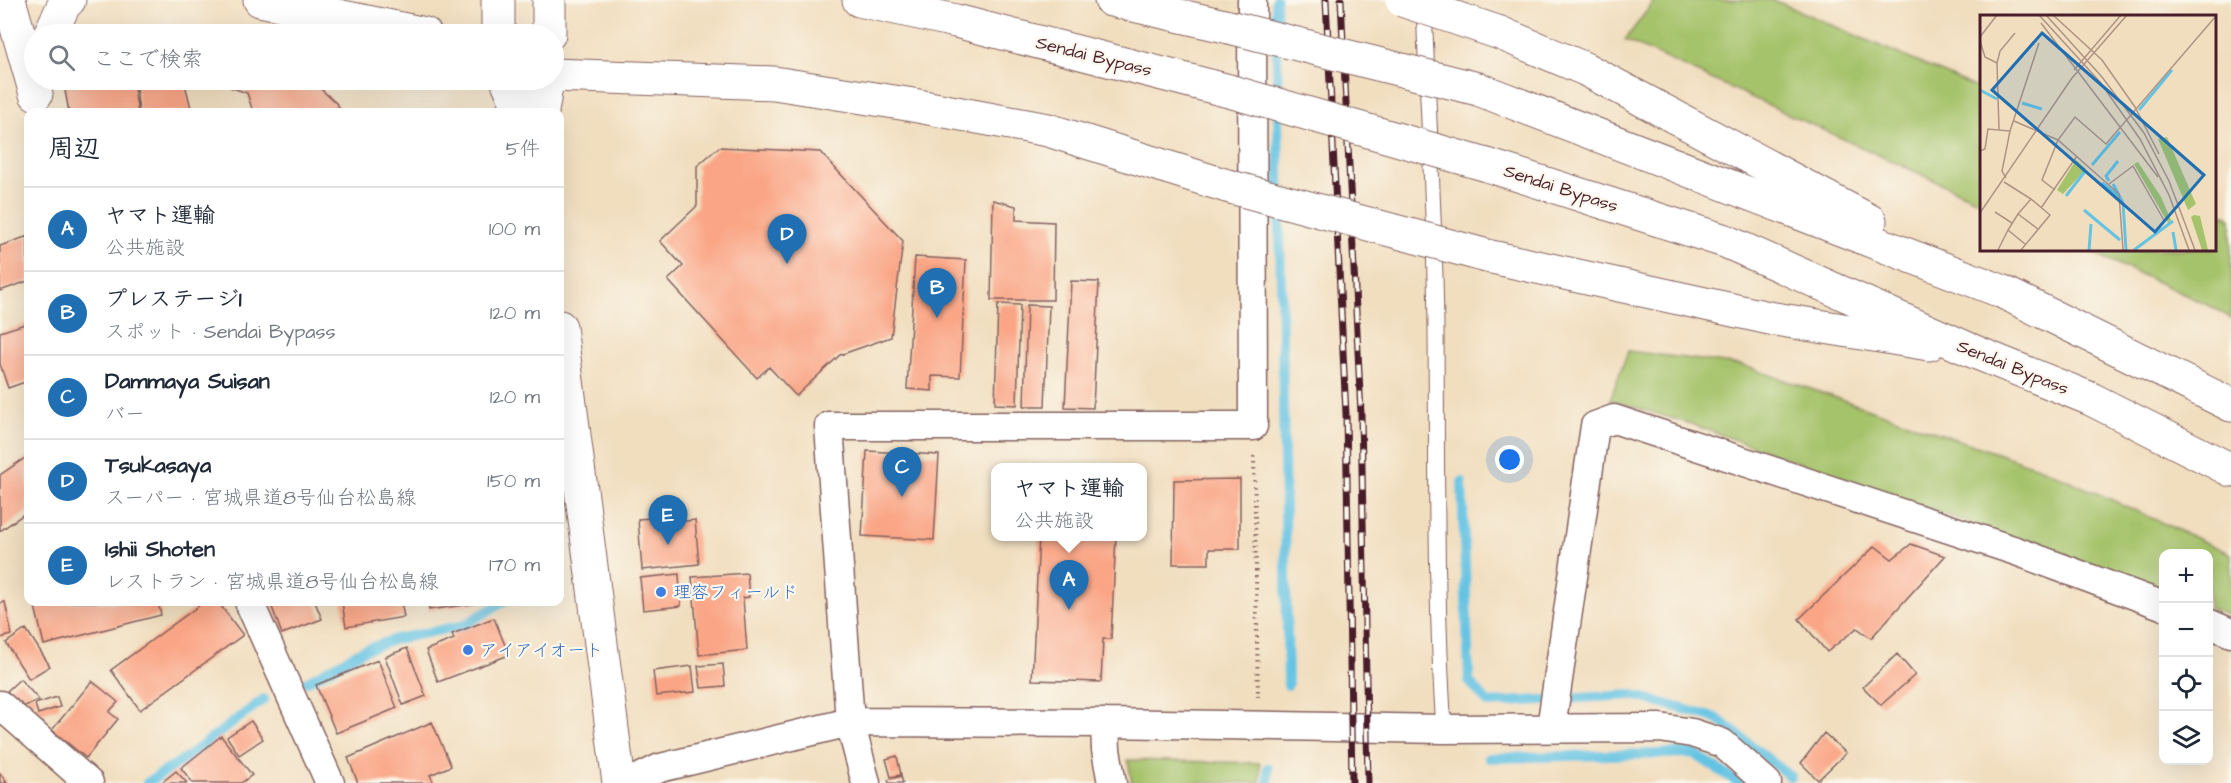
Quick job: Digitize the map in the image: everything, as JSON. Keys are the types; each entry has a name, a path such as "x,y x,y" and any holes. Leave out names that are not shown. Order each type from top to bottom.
{"main road":[{"path":"9,0 24,48"},
{"path":"55,24 69,0"},
{"path":"260,0 376,24"},
{"path":"498,0 498,24"},
{"path":"549,0 549,24"},
{"name":"Sendai Bypass","path":"859,0 956,21 1229,91 1487,165 1725,241 1975,352 2091,399 2231,470"},
{"path":"1111,0 1478,89 2001,291"},
{"path":"1402,0 1500,33 1585,69 2001,291 2231,405"},
{"path":"564,75 774,83 1048,130 1227,186 1487,256 1769,318 1975,352"},
{"path":"511,90 519,108"},
{"path":"543,108 545,90"},
{"path":"564,358 619,783"}],"street":[{"path":"866,783 850,722 829,426 1253,426 1252,0"},
{"path":"1553,708 1595,426 1614,419 2006,548 2159,605"},
{"path":"251,606 330,783"},
{"path":"2213,625 2231,633"},
{"path":"0,705 89,783"},
{"path":"629,783 660,768 850,722 1105,723 1444,729 1553,708 1692,733 1722,743 1767,783"},
{"path":"1105,723 1106,750 1112,783"}],"lane":[{"path":"1424,0 1436,326 1437,551 1444,729"}],"path":[{"path":"1253,426 1258,698"}],"green space":[{"path":"1655,0 1774,0 1980,89 1980,201 1625,40"},
{"path":"2216,210 2231,218 2231,318 2087,250 2216,250"},
{"path":"1628,351 1741,365 2046,470 2231,554 2231,616 2213,609 2213,549 2159,549 2159,591 1688,423 1610,400"},
{"path":"1128,760 1260,763 1260,783 1132,783"}],"building":[{"path":"65,90 134,90 137,108 68,108"},
{"path":"136,90 186,90 191,108 138,108"},
{"path":"238,90 322,90 340,108 252,108 247,93"},
{"path":"719,147 820,152 903,241 891,337 840,355 796,396 769,367 757,378 668,280 683,266 660,241 697,206 697,166"},
{"path":"993,200 1016,206 1016,220 1054,222 1053,300 991,300"},
{"path":"24,237 24,282 0,291 0,246"},
{"path":"915,257 966,260 960,377 932,376 932,391 907,389"},
{"path":"1071,281 1099,282 1093,408 1065,407"},
{"path":"998,304 1020,305 1017,405 995,404"},
{"path":"1027,305 1049,306 1045,406 1024,406"},
{"path":"24,324 24,382 8,388 0,364 0,332"},
{"path":"867,451 939,455 934,540 862,536"},
{"path":"24,459 24,514 0,531 0,475"},
{"path":"1240,479 1240,549 1209,549 1209,564 1173,564 1174,480"},
{"path":"665,517 666,523 695,520 699,564 642,570 638,519"},
{"path":"1039,541 1116,541 1111,639 1103,639 1101,682 1032,680"},
{"path":"1911,544 1945,556 1871,638 1857,628 1827,652 1799,619 1875,546 1892,559"},
{"path":"747,573 749,597 743,598 747,650 699,655 692,577"},
{"path":"679,574 681,606 643,610 640,578"},
{"path":"5,602 12,635 0,638 0,603"},
{"path":"35,606 159,606 161,615 44,645"},
{"path":"199,606 221,606 243,635 140,710 111,670"},
{"path":"272,606 317,606 322,619 282,634"},
{"path":"343,606 402,606 404,617 346,627"},
{"path":"428,606 458,606 429,610"},
{"path":"494,618 509,655 438,682 426,650 454,639 452,634"},
{"path":"26,629 50,666 29,679 6,643"},
{"path":"407,648 426,696 403,705 385,657"},
{"path":"1897,654 1915,675 1881,705 1863,687"},
{"path":"378,660 397,708 336,733 316,685"},
{"path":"723,664 725,686 701,688 698,666"},
{"path":"692,666 695,692 656,696 653,671"},
{"path":"20,679 39,700 22,707 7,691"},
{"path":"92,681 118,702 109,712 118,719 86,758 52,730"},
{"path":"57,697 60,707 38,714 35,704"},
{"path":"251,721 263,739 239,755 227,737"},
{"path":"432,722 451,766 430,775 434,783 358,783 348,758"},
{"path":"1824,733 1846,753 1818,780 1801,763"},
{"path":"221,736 252,775 241,783 193,783 181,768"},
{"path":"897,756 901,775 891,777 886,759"},
{"path":"176,771 187,783 161,783"},
{"path":"0,773 7,783 0,783"},
{"path":"901,776 903,783 889,783 888,780"}],"waterway":[{"path":"1276,0 1288,685"},
{"path":"1462,482 1469,681 1488,703 1633,695 1716,718 1791,777"},
{"path":"306,682 364,650 396,639 464,625 496,606"},
{"path":"147,783 187,757 264,699"},
{"path":"1489,758 1693,753 1739,783"},
{"path":"1268,768 1268,783"}],"railway":[{"path":"1326,0 1346,414 1352,783"},
{"path":"1341,0 1361,414 1368,783"}],"place":[{"name":"Tsukasaya","path":"787,264"},
{"name":"プレステージ1","path":"937,318"},
{"name":"Dammaya Suisan","path":"902,497"},
{"name":"Ishii Shoten","path":"668,545"},
{"name":"理容フィールド","path":"661,592"},
{"name":"ヤマト運輸","path":"1069,610"},
{"name":"アイアイオート","path":"468,650"}]}
